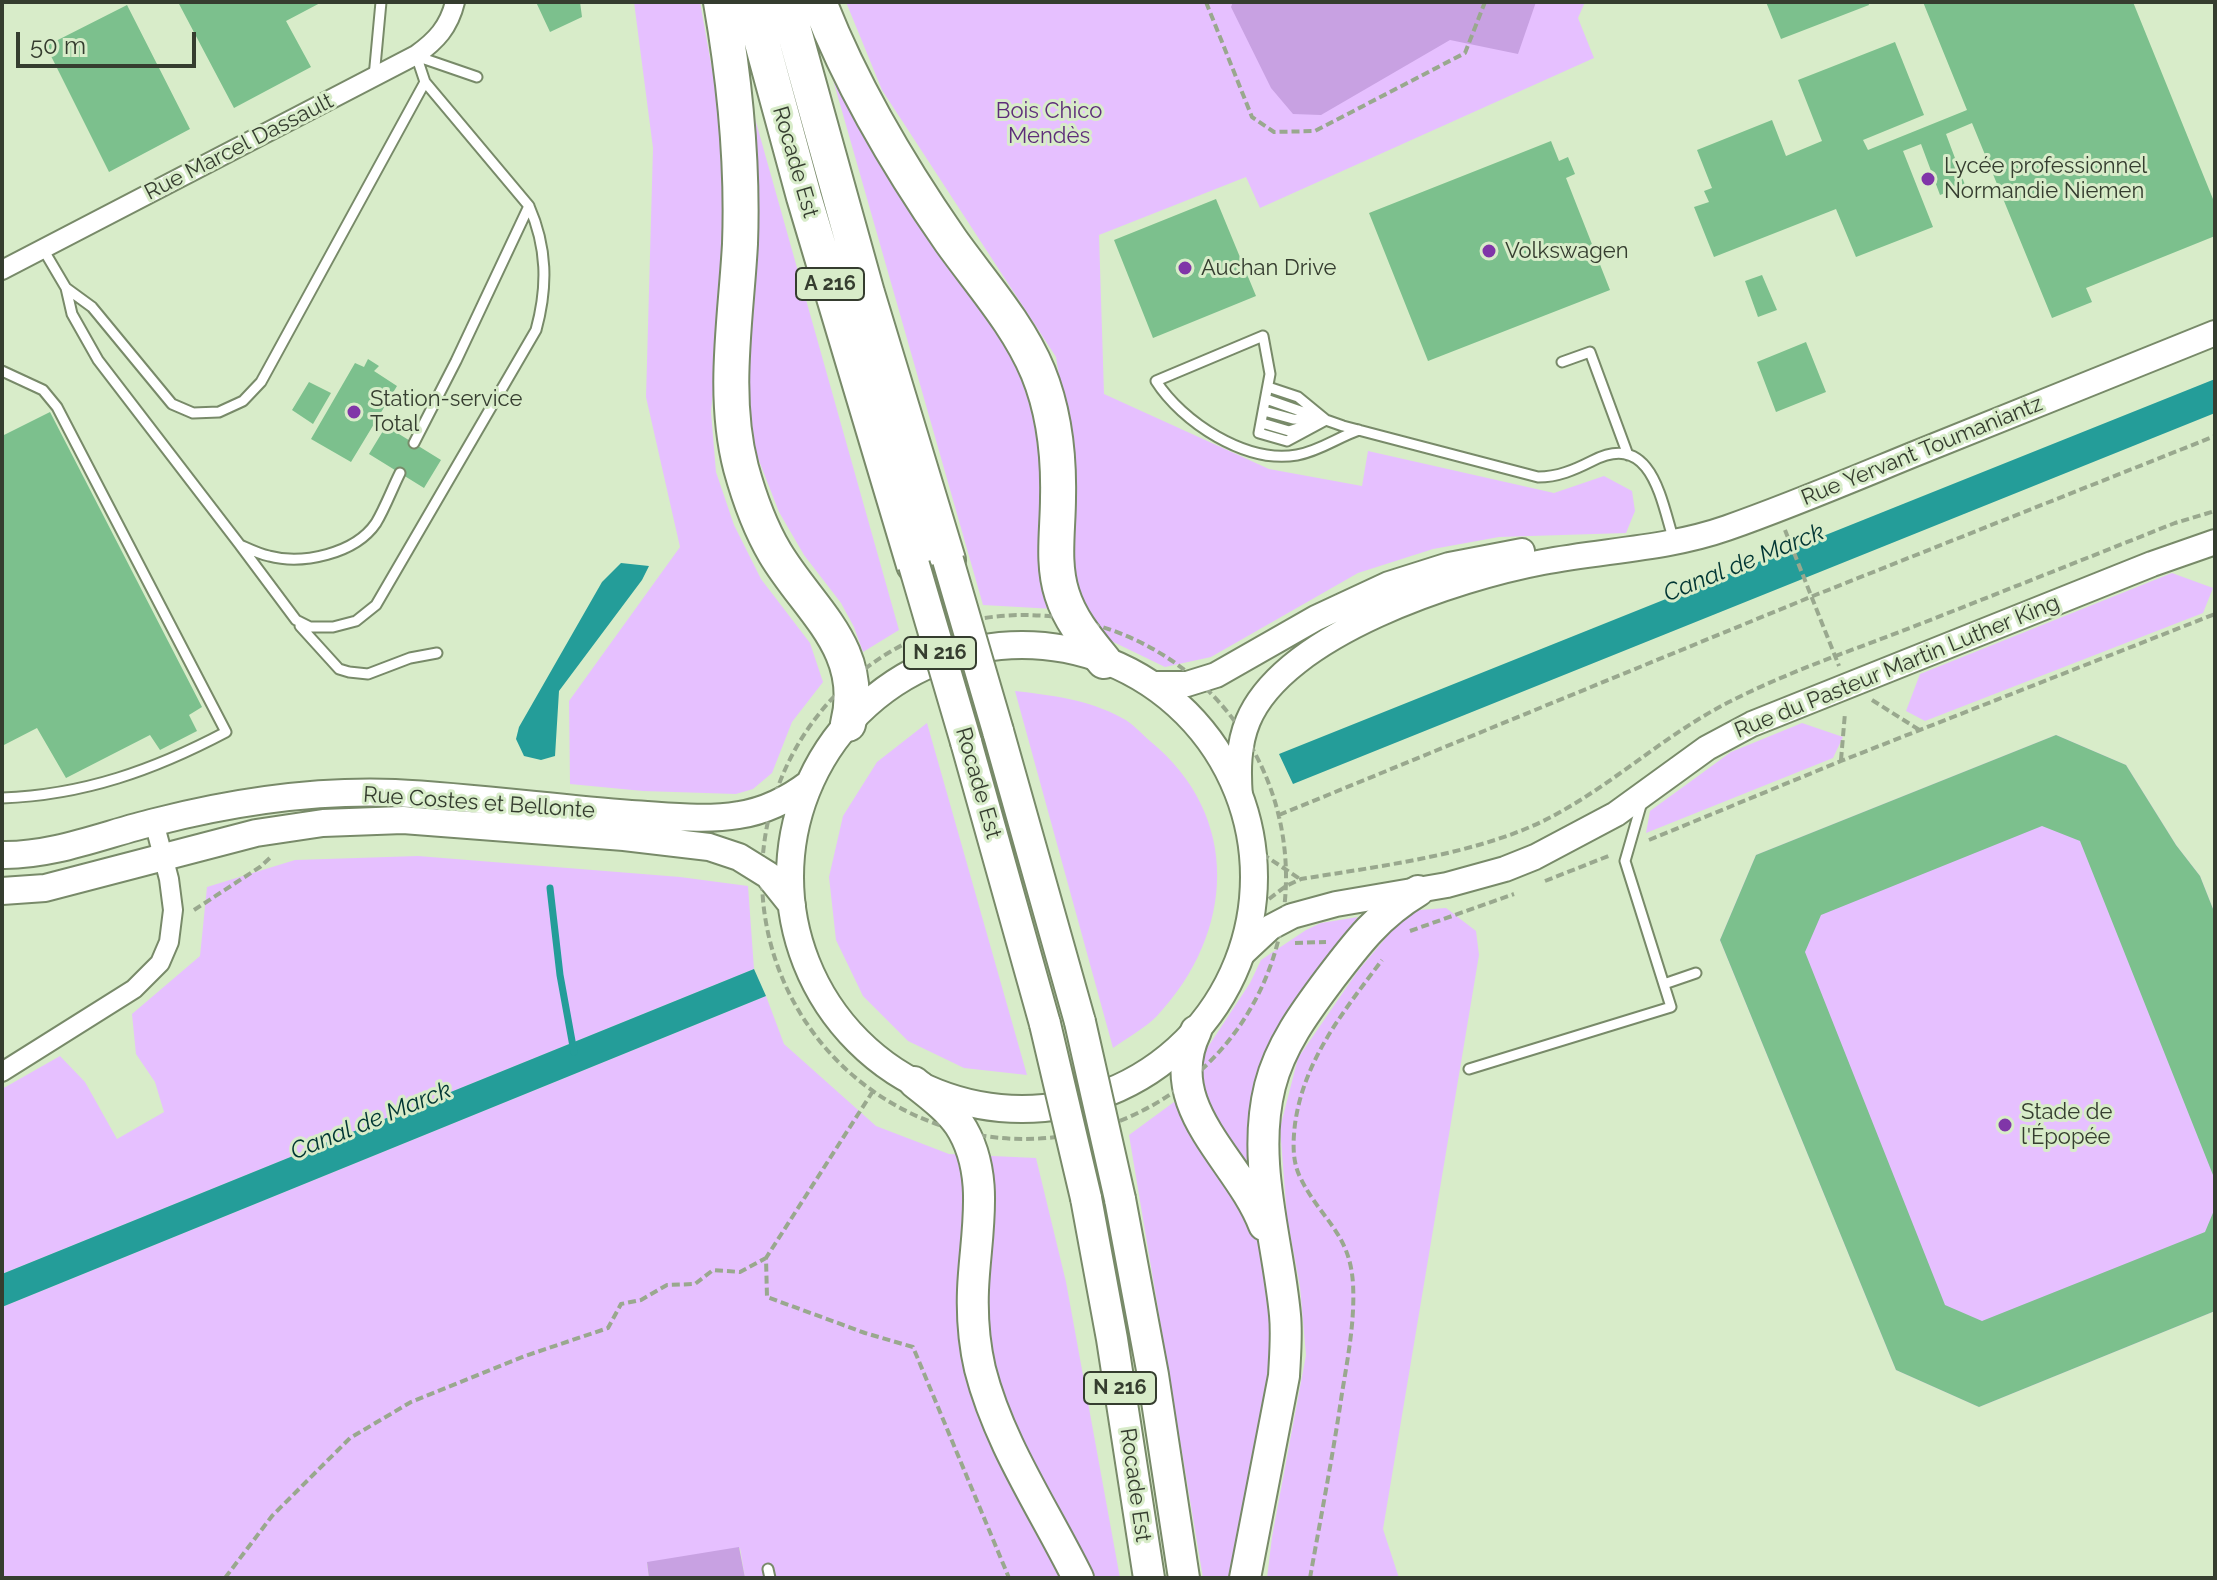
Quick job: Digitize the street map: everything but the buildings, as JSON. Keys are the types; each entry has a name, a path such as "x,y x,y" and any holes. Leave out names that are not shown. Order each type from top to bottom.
{"highway":[{"path":"721,2 734,76 740,171 740,245 732,394 737,446 751,502 761,527 791,578 830,626 840,644 852,689 848,724"},
{"name":"Rocade Est","path":"751,2 804,197 966,742 1045,1024 1086,1198 1112,1339 1149,1578"},
{"name":"Rocade Est","path":"786,2 867,293 998,731 1080,1022 1120,1199 1153,1375 1184,1578"},
{"path":"819,2 855,84 893,153 1015,330 1039,373 1056,445 1059,475 1056,554 1059,580 1073,620 1104,661"},
{"path":"1245,1578 1284,1376 1286,1320 1264,1162 1266,1112 1271,1084 1281,1057 1306,1010 1357,943 1382,915 1418,891"},
{"path":"1196,1031 1186,1058 1186,1077 1193,1104 1205,1130 1251,1198 1276,1261"},
{"path":"914,1082 960,1125 971,1150 979,1191 973,1315 980,1370 1010,1449 1078,1578"}],"main road":[{"path":"1041,646 1073,651 1104,661 1150,684 1179,707 1204,734 1225,764 1240,798 1252,847 1254,891 1241,955 1222,995 1196,1031 1164,1061 1107,1093 1042,1108 998,1108 955,1099 896,1072 863,1046 835,1014 805,959 792,905 791,852 798,817 810,783 827,752 848,724 897,682 935,663 998,647 1041,646"},
{"name":"Rue Costes et Bellonte","path":"2,855 58,848 205,810 276,799 391,793 586,811 712,818 741,815 770,807 810,783"},
{"name":"Rue Costes et Bellonte","path":"2,891 45,888 256,833 379,819 624,837 709,847 739,857 768,875 792,905"}],"street":[{"name":"Rue Marcel Dassault","path":"2,270 416,55 441,34 451,18 455,2"},
{"name":"Rue Yervant Toumaniantz","path":"1240,798 1241,747 1249,719 1272,684 1314,651 1391,609 1461,582 1547,562 1675,544 1763,515 2215,333"},
{"name":"Rue du Pasteur Martin Luther King","path":"1241,955 1263,933 1292,916 1476,878 1535,857 1587,831 1728,736 2138,569 2215,542"},
{"name":"Rue Yervant Toumaniantz","path":"1150,684 1187,684 1216,675 1360,596 1449,565 1531,550 1624,551"},
{"path":"2,1072 134,989 160,963 169,942 173,910 154,822"}],"lane":[{"path":"374,77 381,2"},
{"path":"416,55 477,77"},
{"path":"296,620 310,627 333,627 356,621 376,605 536,330 545,288 545,255 540,230 529,206 425,82 416,55"},
{"path":"66,288 92,307 172,404 193,413 219,412 243,401 261,382 425,82"},
{"path":"414,443 529,206"},
{"path":"43,249 66,288 72,314 98,360 296,620 339,669 368,674 410,658 437,653"},
{"path":"1326,420 1289,431 1262,423 1270,365 1263,336 1156,381 1180,412 1197,426 1266,455 1278,457 1311,451 1359,430"},
{"path":"1562,362 1590,352 1628,455"},
{"path":"2,371 43,390 57,407 226,732 176,758 75,792 2,798"},
{"path":"1268,387 1298,397 1326,420"},
{"path":"1266,399 1359,430 1538,477 1565,473 1606,455 1628,455 1646,465 1654,477 1675,544"},
{"path":"1264,411 1293,419 1326,420"},
{"path":"240,545 271,557 304,559 333,553 356,541 375,525 400,473"},
{"path":"1469,1069 1671,1007 1625,861 1644,795"},
{"path":"1664,984 1696,973"}],"path":[{"path":"1206,2 1252,117 1274,132 1315,131 1465,53 1485,2"},
{"path":"1279,815 1813,596 2215,436"},
{"path":"1788,538 1848,685 1841,761"},
{"path":"1542,883 2215,614"},
{"path":"1848,685 1921,731"},
{"path":"1252,847 1301,879 1286,886"},
{"path":"1294,943 1357,943 1409,931 1527,888"},
{"path":"1310,1578 1348,1360 1353,1283 1345,1242 1299,1176 1293,1151 1294,1133 1300,1095 1320,1047 1385,955"},
{"path":"225,1578 272,1516 350,1438 411,1402 525,1356 608,1328 621,1304 641,1300 667,1285 695,1284 713,1270 740,1272 766,1258 873,1091"},
{"path":"766,1258 767,1297 913,1347 1009,1578"}],"green space":[{"path":"634,2 700,2 720,114 725,206 720,315 711,412 716,472 734,525 761,579 810,643 823,682 792,722 772,773 753,789 736,794 643,791 570,784 569,701 680,547 646,397 653,148"},
{"name":"Bois Chico Mendès","path":"846,2 1585,2 1578,18 1594,58 1260,208 1246,177 1099,235 1104,394 1269,469 1362,486 1368,451 1554,493 1604,476 1632,491 1635,511 1626,533 1499,537 1433,549 1358,573 1211,657 1165,667 1101,636 1075,592 1070,540 1070,444 1056,357 882,90"},
{"path":"826,55 1033,387 1045,432 1054,609 983,605"},
{"path":"754,115 899,630 863,652 841,603 804,555 779,512 756,453 745,401 755,275"},
{"path":"2172,573 2213,588 2203,613 1925,721 1906,711 1920,674"},
{"path":"1015,691 1084,703 1129,723 1180,771 1201,804 1213,839 1217,876 1213,912 1202,949 1183,983 1157,1016 1113,1048"},
{"path":"927,723 1027,1075 964,1068 908,1041 863,996 836,940 829,877 843,816 877,762"},
{"path":"1802,723 1843,737 1833,758 1646,833 1650,811 1731,752"},
{"name":"Stade de l'Épopée","path":"2056,735 2126,765 2176,845 2200,876 2215,914 2215,1311 1979,1407 1896,1370 1720,940 1756,855"},
{"path":"418,856 680,877 748,886 754,969 2,1274 2,1089 60,1056 85,1082 117,1139 164,1112 155,1082 136,1054 132,1014 200,956 207,887 295,860"},
{"path":"1446,908 1476,931 1479,955 1383,1529 1399,1578 1267,1578 1306,1355 1300,1287 1287,1217 1280,1128 1298,1058 1357,972 1399,922 1419,910"},
{"path":"1358,917 1269,1053 1256,1173 1239,1157 1198,1089 1204,1053 1250,983 1261,960 1321,923"},
{"path":"766,996 784,1044 876,1126 949,1154 1036,1158 1066,1282 1120,1578 745,1578 740,1548 647,1563 649,1578 2,1578 2,1307"},
{"path":"1174,1102 1250,1212 1269,1276 1279,1337 1235,1578 1203,1578 1129,1135"}],"shaded area":[{"path":"1233,2 1536,2 1518,54 1450,40 1321,115 1293,114 1271,88 1231,7"},
{"path":"739,1547 745,1578 649,1578 647,1562"}],"water":[{"path":"2215,379 2215,413 1293,784 1279,754"},
{"path":"621,563 649,566 642,580 559,691 555,756 541,760 524,756 516,739 519,727 602,582"},
{"path":"754,969 766,996 2,1307 2,1274"}],"waterway":[{"path":"550,888 560,975 574,1052"}],"place":[{"name":"Lycée professionnel Normandie Niemen","path":"1928,179"},
{"name":"Volkswagen","path":"1489,251"},
{"name":"Auchan Drive","path":"1185,268"},
{"name":"Station-service Total","path":"354,412"},
{"name":"Stade de l'Épopée","path":"2005,1125"}],"water label":[{"name":"Canal de Marck","path":"1744,563"},
{"name":"Canal de Marck","path":"371,1121"}]}
